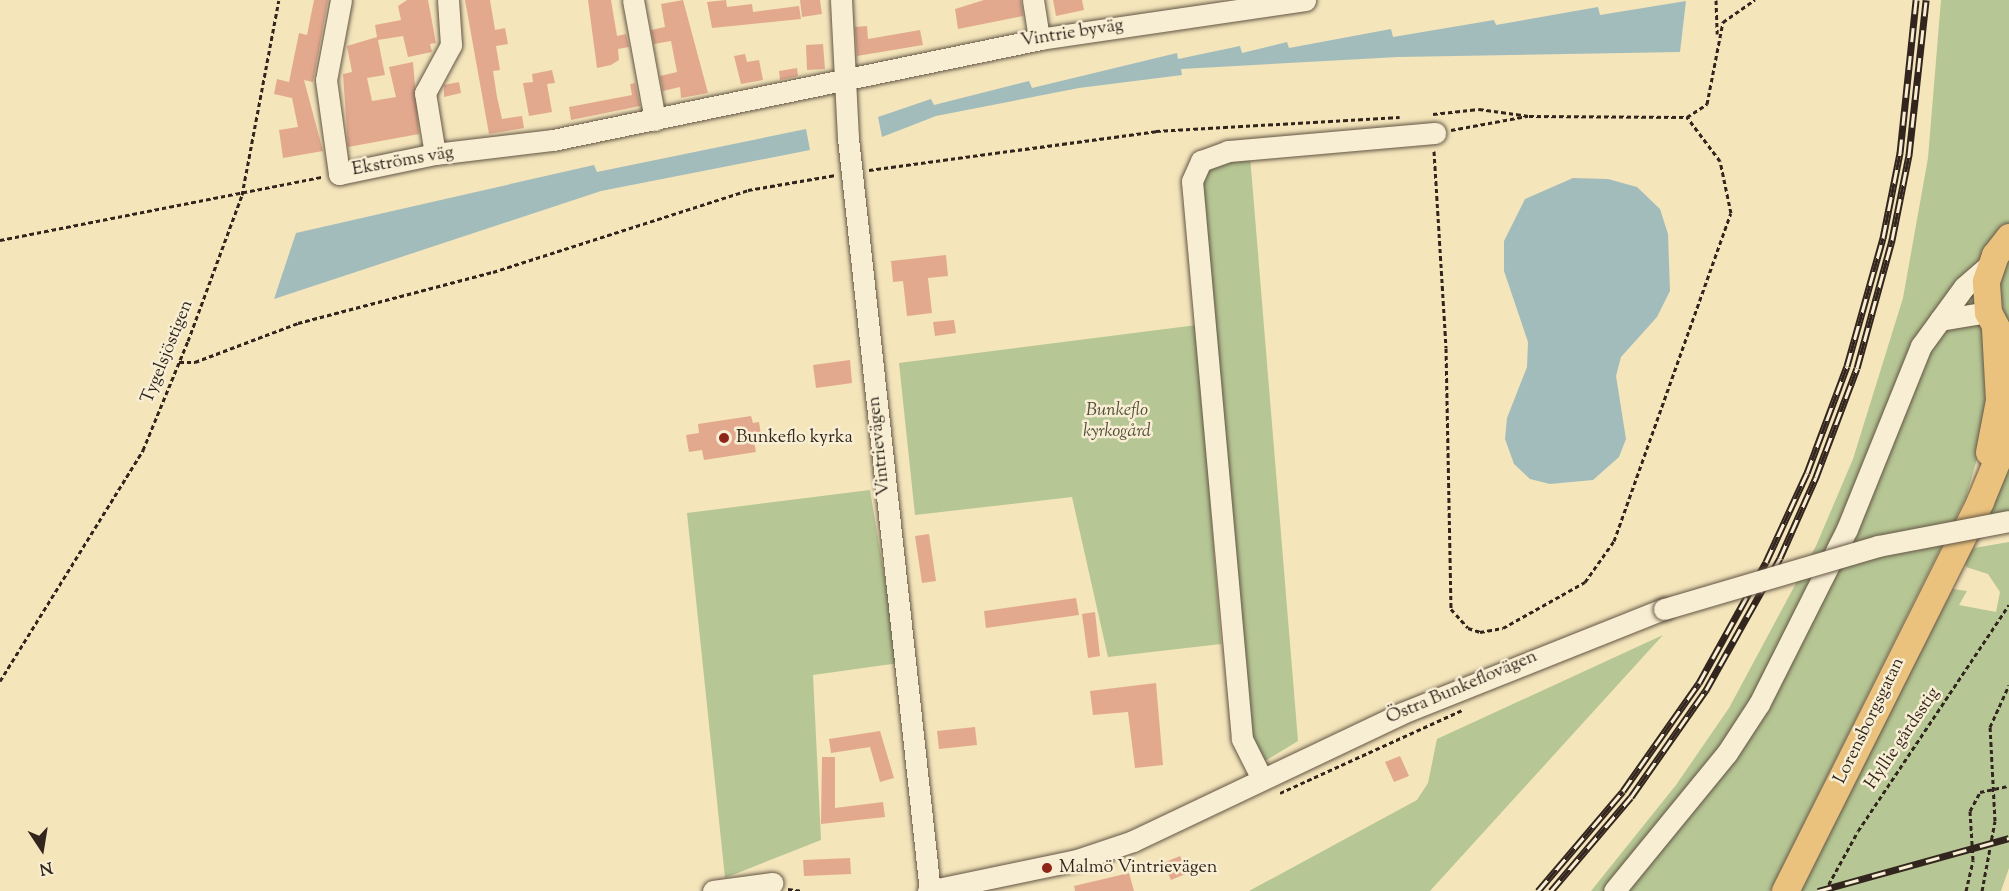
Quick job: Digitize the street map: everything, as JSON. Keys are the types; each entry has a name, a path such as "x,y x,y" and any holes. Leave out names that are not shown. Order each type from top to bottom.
{"main road":[{"path":"1989,266 2009,237"},
{"name":"Lorensborgsgatan","path":"1955,551 1994,430 2000,379 1997,329 1989,266"},
{"name":"Lorensborgsgatan","path":"1785,891 1955,551 2009,431"}],"street":[{"path":"339,174 326,80 341,0"},
{"path":"435,154 425,93 451,45 448,0"},
{"path":"633,0 655,120"},
{"name":"Vintrievägen","path":"841,0 843,81 929,891"},
{"path":"1033,0 1039,39"},
{"name":"Vintrie byväg","path":"843,81 1039,39 1215,5 1305,0"},
{"name":"Ekströms väg","path":"339,174 435,154 494,151 843,81"},
{"path":"1267,788 1242,739 1192,181 1201,161 1228,151 1432,124"},
{"path":"1614,891 1727,753 1759,704 1847,529 1904,380 1940,320 1964,287 1989,266"},
{"path":"1940,320 1997,329"},
{"name":"Östra Bunkeflovägen","path":"929,891 1106,851 1267,788 1433,699 1664,609 1878,546 2009,521"},
{"path":"713,891 772,883"}],"path":[{"name":"Tygelsjöstigen","path":"0,681 143,450 242,195 279,0"},
{"path":"1432,124 1529,116 1687,117 1707,104 1717,37 1716,0"},
{"path":"1717,37 1738,7 1755,0"},
{"path":"1432,124 1479,109 1529,116"},
{"path":"179,362 195,362 298,323 493,272 748,190 852,172 1156,131 1407,116"},
{"path":"1432,124 1451,609 1468,628 1480,632 1503,628 1585,582 1614,541 1731,213 1720,161 1687,117"},
{"name":"Ekströms väg","path":"0,240 242,195 339,174"},
{"name":"Hyllie gårdsstig","path":"1825,891 1858,831 2009,605"},
{"path":"1982,891 1996,789 1990,727 2009,685"},
{"path":"1267,788 1466,708"},
{"path":"1966,891 1972,860 1970,811 1980,792 2009,786"}],"green space":[{"path":"1941,0 2009,0 2009,224 1989,350 1988,421 1966,497 1770,891 1591,891 1676,785 1729,708 1816,546 1853,459 1903,298 1928,158"},
{"path":"1250,156 1298,741 1265,761 1247,729 1202,187 1208,166"},
{"path":"2009,254 2009,330 1997,288"},
{"name":"Bunkeflo kyrkogård","path":"1197,325 1221,644 1108,657 1072,497 915,515 899,363"},
{"path":"2009,460 2009,511 1988,514"},
{"path":"870,490 899,663 813,675 821,840 725,878 687,513"},
{"path":"2009,542 2009,868 2001,891 1798,891 1953,589 1967,591 1959,605 1996,612 2000,592 1988,574 1966,567 1965,557 1974,548"},
{"path":"1663,635 1430,891 1249,891 1417,800 1428,783 1437,739"}],"water":[{"path":"1686,1 1680,52 1398,57 1181,69 1182,75 1079,88 936,116 882,137 878,117 931,99 934,105 1029,81 1032,88 1177,53 1178,59 1240,46 1242,53 1287,42 1289,48 1391,29 1393,37 1494,20 1496,25 1598,7 1600,15"},
{"path":"806,129 810,150 601,191 274,299 296,233 594,165 597,172"},
{"path":"1573,178 1608,179 1637,187 1660,209 1668,234 1670,291 1657,317 1621,357 1616,376 1626,439 1619,457 1593,480 1550,484 1530,479 1514,464 1505,439 1507,418 1527,367 1528,342 1504,271 1504,241 1525,199"}],"building":[{"path":"314,0 328,0 313,82 304,80 323,151 283,158 279,130 298,127 292,98 274,94 277,79 289,82 299,33 307,35"},
{"path":"407,0 428,0 436,43 430,44 432,52 408,57 403,36 378,40 385,75 367,78 372,101 396,97 389,67 413,62 419,134 348,147 343,74 352,72 347,46 377,37 375,25 401,20 398,6"},
{"path":"465,0 490,0 495,30 505,28 508,44 496,46 500,70 493,71 497,97 502,119 522,116 524,128 489,134"},
{"path":"588,0 611,0 617,36 626,34 629,47 618,49 619,60 611,65 597,68"},
{"path":"683,0 708,93 681,98 680,87 663,91 660,76 677,72 671,41 654,44 651,30 665,27 661,4"},
{"path":"726,0 727,7 752,4 753,12 799,6 801,19 712,28 707,2"},
{"path":"800,0 820,0 822,14 802,17"},
{"path":"984,0 1021,0 1023,16 958,29 955,9"},
{"path":"1053,0 1082,0 1084,10 1056,16"},
{"path":"867,26 868,39 920,30 923,45 857,56 855,27"},
{"path":"823,44 825,69 807,70 806,45"},
{"path":"745,54 747,62 759,60 763,80 741,84 734,56"},
{"path":"797,68 798,76 780,80 779,71"},
{"path":"552,70 555,83 547,84 552,112 529,116 523,83 533,82 532,74"},
{"path":"459,82 461,93 444,97 444,85"},
{"path":"635,83 640,106 571,120 569,107 632,95 630,84"},
{"path":"946,255 948,276 928,278 932,313 907,316 903,281 893,282 891,261"},
{"path":"954,320 956,333 935,336 933,322"},
{"path":"850,360 852,383 816,388 813,365"},
{"name":"Bunkeflo kyrka","path":"751,416 753,423 759,422 762,441 754,442 756,452 704,460 702,450 689,452 686,435 699,433 698,424"},
{"path":"929,534 936,581 922,583 915,536"},
{"path":"1076,598 1079,615 986,628 984,611"},
{"path":"1095,612 1100,656 1088,658 1082,614"},
{"path":"1156,683 1163,765 1135,768 1128,712 1093,715 1090,691"},
{"path":"975,727 977,745 939,749 937,731"},
{"path":"880,731 894,778 880,782 870,747 831,753 829,739"},
{"path":"1400,756 1409,776 1394,782 1385,762"},
{"path":"822,757 835,757 835,808 883,802 885,817 821,824"},
{"path":"1180,856 1188,873 1171,880 1163,863"},
{"path":"850,858 851,874 804,876 803,860"},
{"path":"1129,873 1134,891 1075,891 1074,886"}],"railway":[{"path":"1538,891 1623,791 1699,683 1766,562 1807,473 1847,366 1883,238 1900,153 1916,0"},
{"path":"1551,891 1631,797 1706,690 1780,558 1816,477 1857,368 1892,240 1909,155 1926,0"},
{"path":"1818,891 2009,838"}],"place":[{"name":"Bunkeflo kyrka","path":"724,438"},
{"name":"Malmö Vintrievägen","path":"1047,868"}]}
